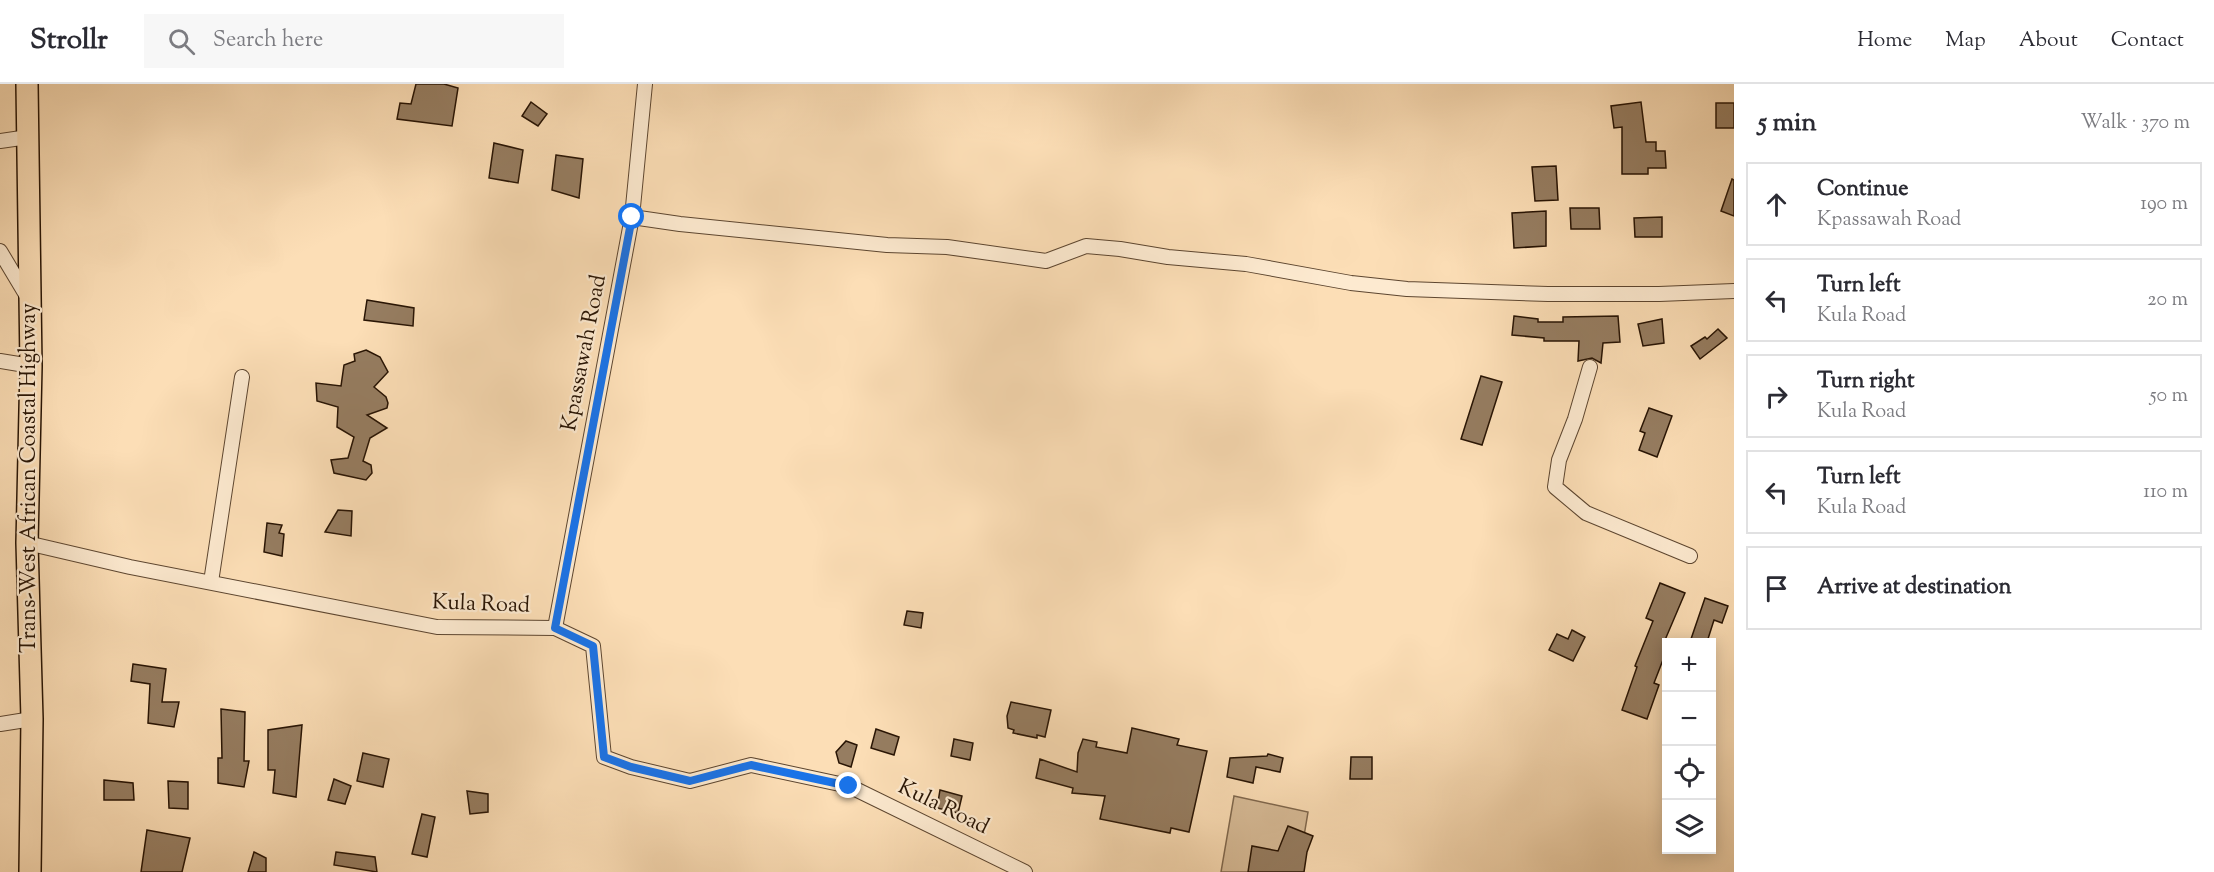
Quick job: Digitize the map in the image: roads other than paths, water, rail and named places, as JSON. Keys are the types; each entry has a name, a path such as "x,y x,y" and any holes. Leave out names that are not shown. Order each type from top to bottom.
{"highway":[{"name":"Trans-West African Coastal Highway","path":"27,84 32,366 27,543 32,719 30,872"}],"street":[{"name":"Kpassawah Road","path":"555,628 632,217 645,84"},
{"path":"0,141 27,137"},
{"path":"632,217 680,225 887,245 947,247 1046,261 1086,246 1120,249 1168,257 1246,264 1351,283 1407,289 1548,294 1734,291"},
{"path":"0,251 30,302"},
{"path":"0,361 32,366"},
{"path":"1590,367 1560,460 1555,487 1586,513 1690,556"},
{"path":"211,582 242,377"},
{"name":"Kula Road","path":"27,543 436,627 555,628 593,646 604,757 631,767 690,781 751,765 849,786 1025,872"},
{"path":"0,724 32,719"}]}
